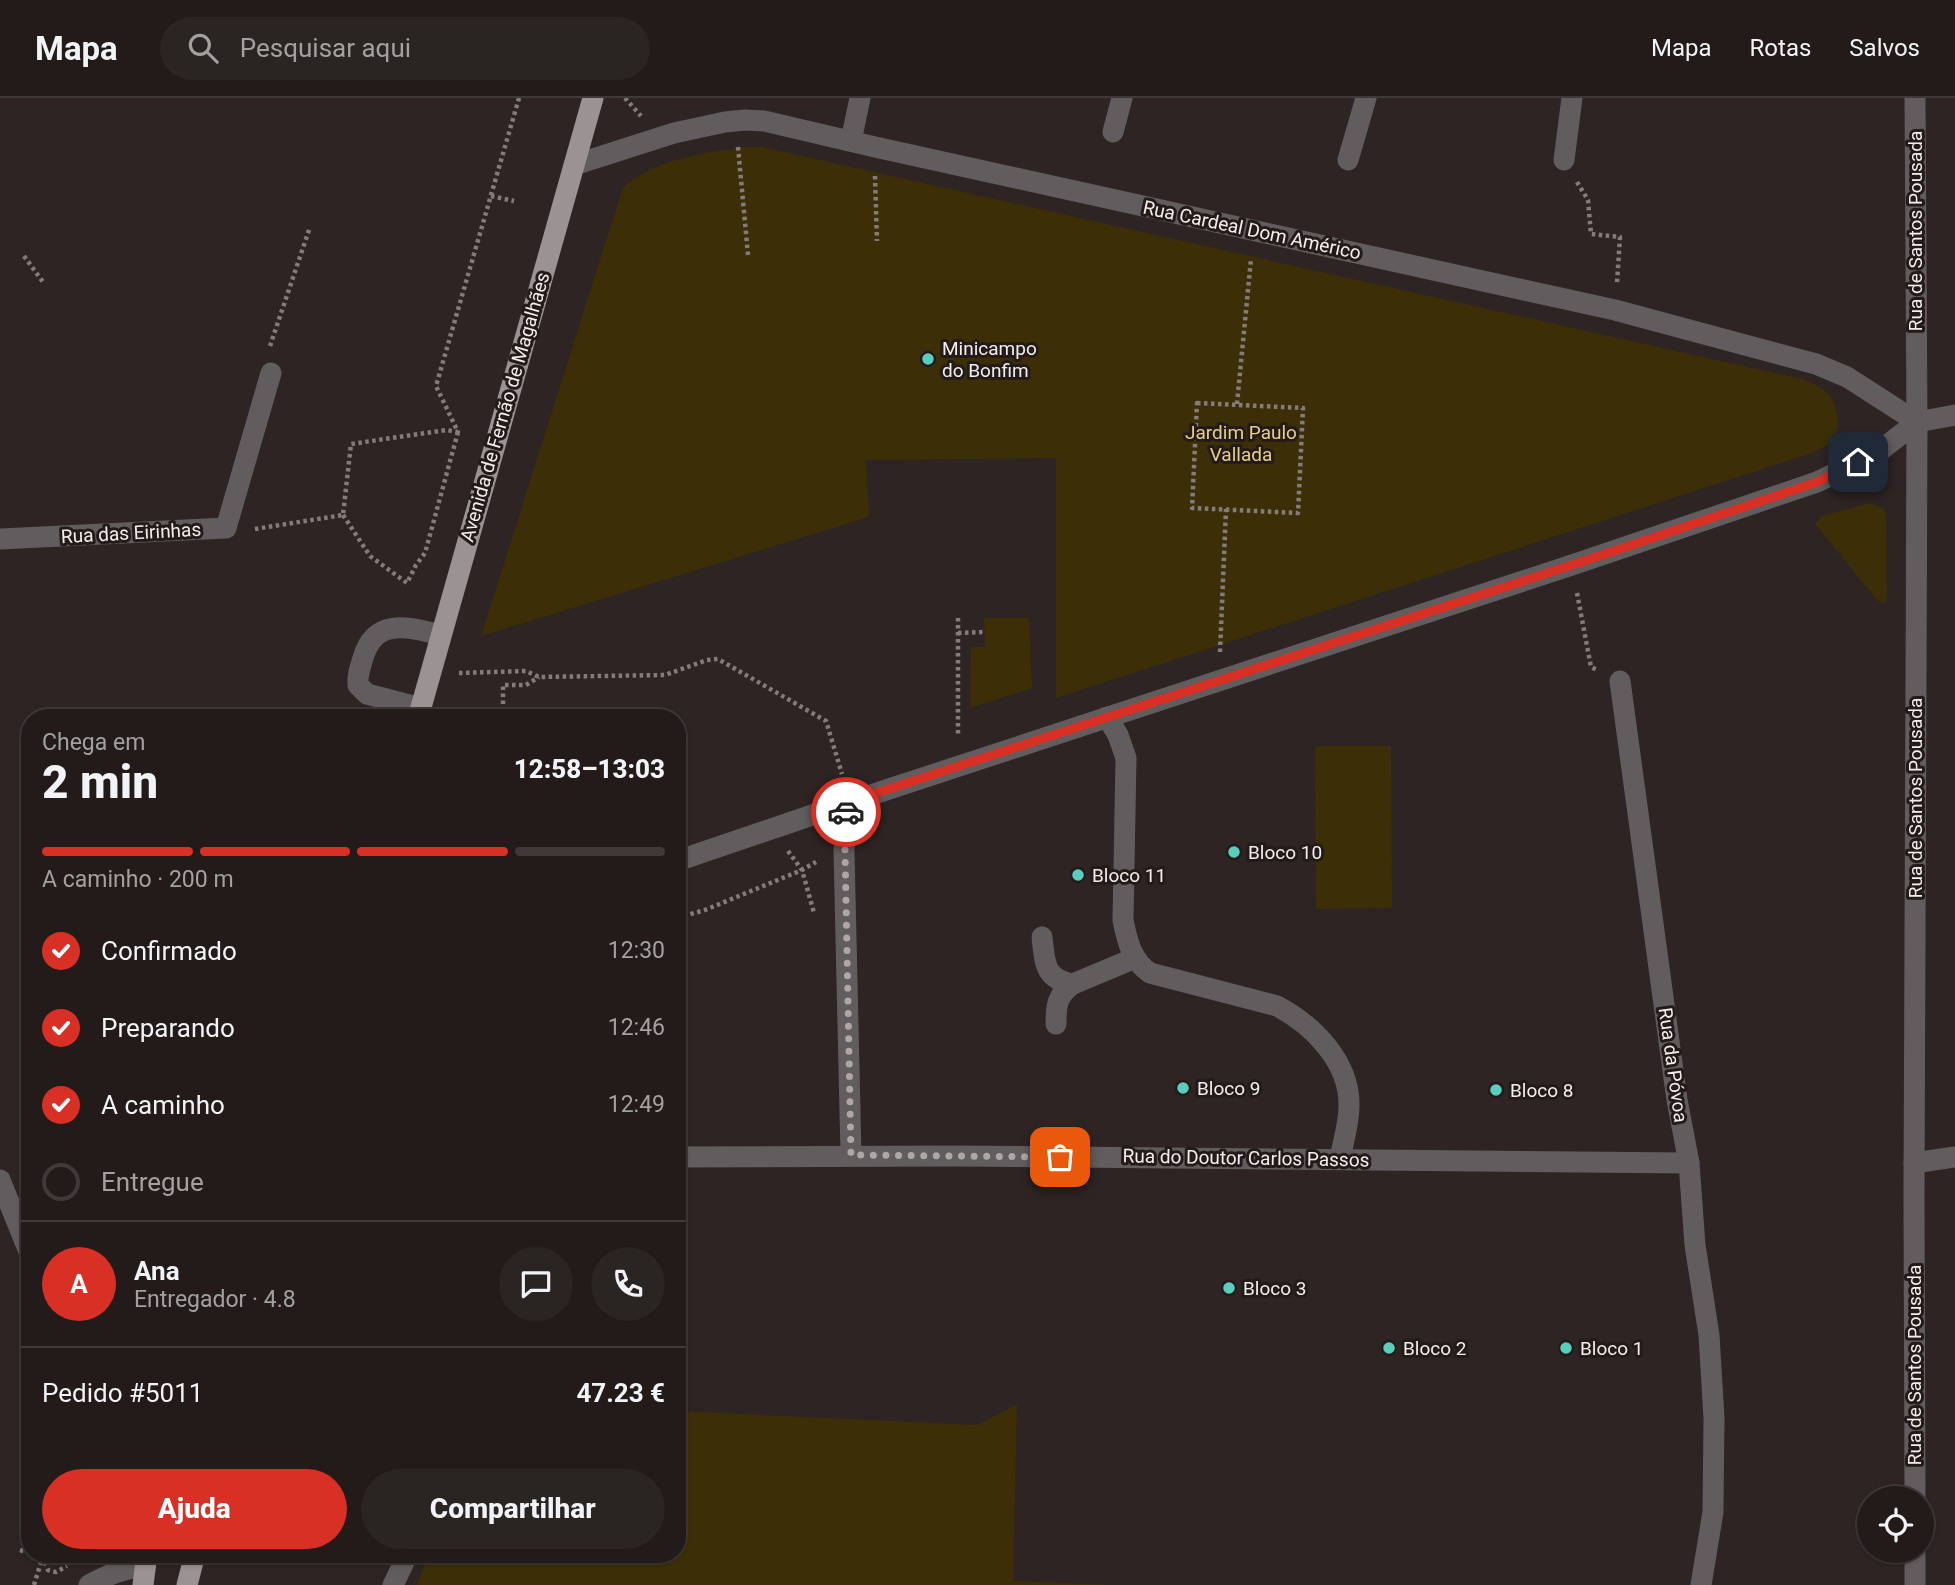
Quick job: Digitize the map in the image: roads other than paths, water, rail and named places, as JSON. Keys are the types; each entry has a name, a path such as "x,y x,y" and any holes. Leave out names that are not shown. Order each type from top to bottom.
{"main road":[{"name":"Avenida de Fernão de Magalhães","path":"420,709 593,98"},
{"path":"187,1585 193,1563"}],"street":[{"path":"851,141 860,98"},
{"path":"1113,132 1122,98"},
{"path":"1348,160 1366,98"},
{"path":"1564,160 1572,98"},
{"name":"Rua de Santos Pousada","path":"1915,98 1915,1486"},
{"name":"Rua Cardeal Dom Américo","path":"574,165 674,133 736,121 764,121 1615,310 1824,367 1847,377 1917,422"},
{"name":"Rua das Eirinhas","path":"0,539 226,528 271,373"},
{"path":"686,858 1817,482 1877,453 1917,422 1955,415"},
{"path":"408,709 367,694 358,685 357,678 370,640 378,634 400,627 441,635"},
{"name":"Rua da Póvoa","path":"1620,681 1676,1100 1689,1163 1695,1245 1709,1335 1714,1418 1713,1512 1701,1585"},
{"path":"1107,717 1118,735 1126,758 1124,920 1135,958 1140,967 1150,973 1277,1006 1289,1012 1317,1036 1339,1065 1349,1094 1348,1121 1340,1159"},
{"path":"846,803 851,1155"},
{"path":"1042,937 1049,973 1058,982 1073,984"},
{"path":"1056,1024 1056,1001 1064,990 1135,958"},
{"name":"Rua do Doutor Carlos Passos","path":"686,1157 851,1155 1689,1163"},
{"path":"1914,1163 1955,1157"},
{"path":"0,1180 21,1232"},
{"path":"393,1585 404,1563"},
{"path":"1915,1563 1915,1585"},
{"path":"89,1585 128,1567 145,1568"}],"place":[{"name":"Minicampo do Bonfim","path":"928,359"},
{"name":"Bloco 10","path":"1234,852"},
{"name":"Bloco 11","path":"1078,875"},
{"name":"Bloco 9","path":"1183,1088"},
{"name":"Bloco 8","path":"1496,1090"},
{"name":"Bloco 3","path":"1229,1288"},
{"name":"Bloco 2","path":"1389,1348"},
{"name":"Bloco 1","path":"1566,1348"}],"park label":[{"name":"Jardim Paulo Vallada","path":"1241,443"}]}
